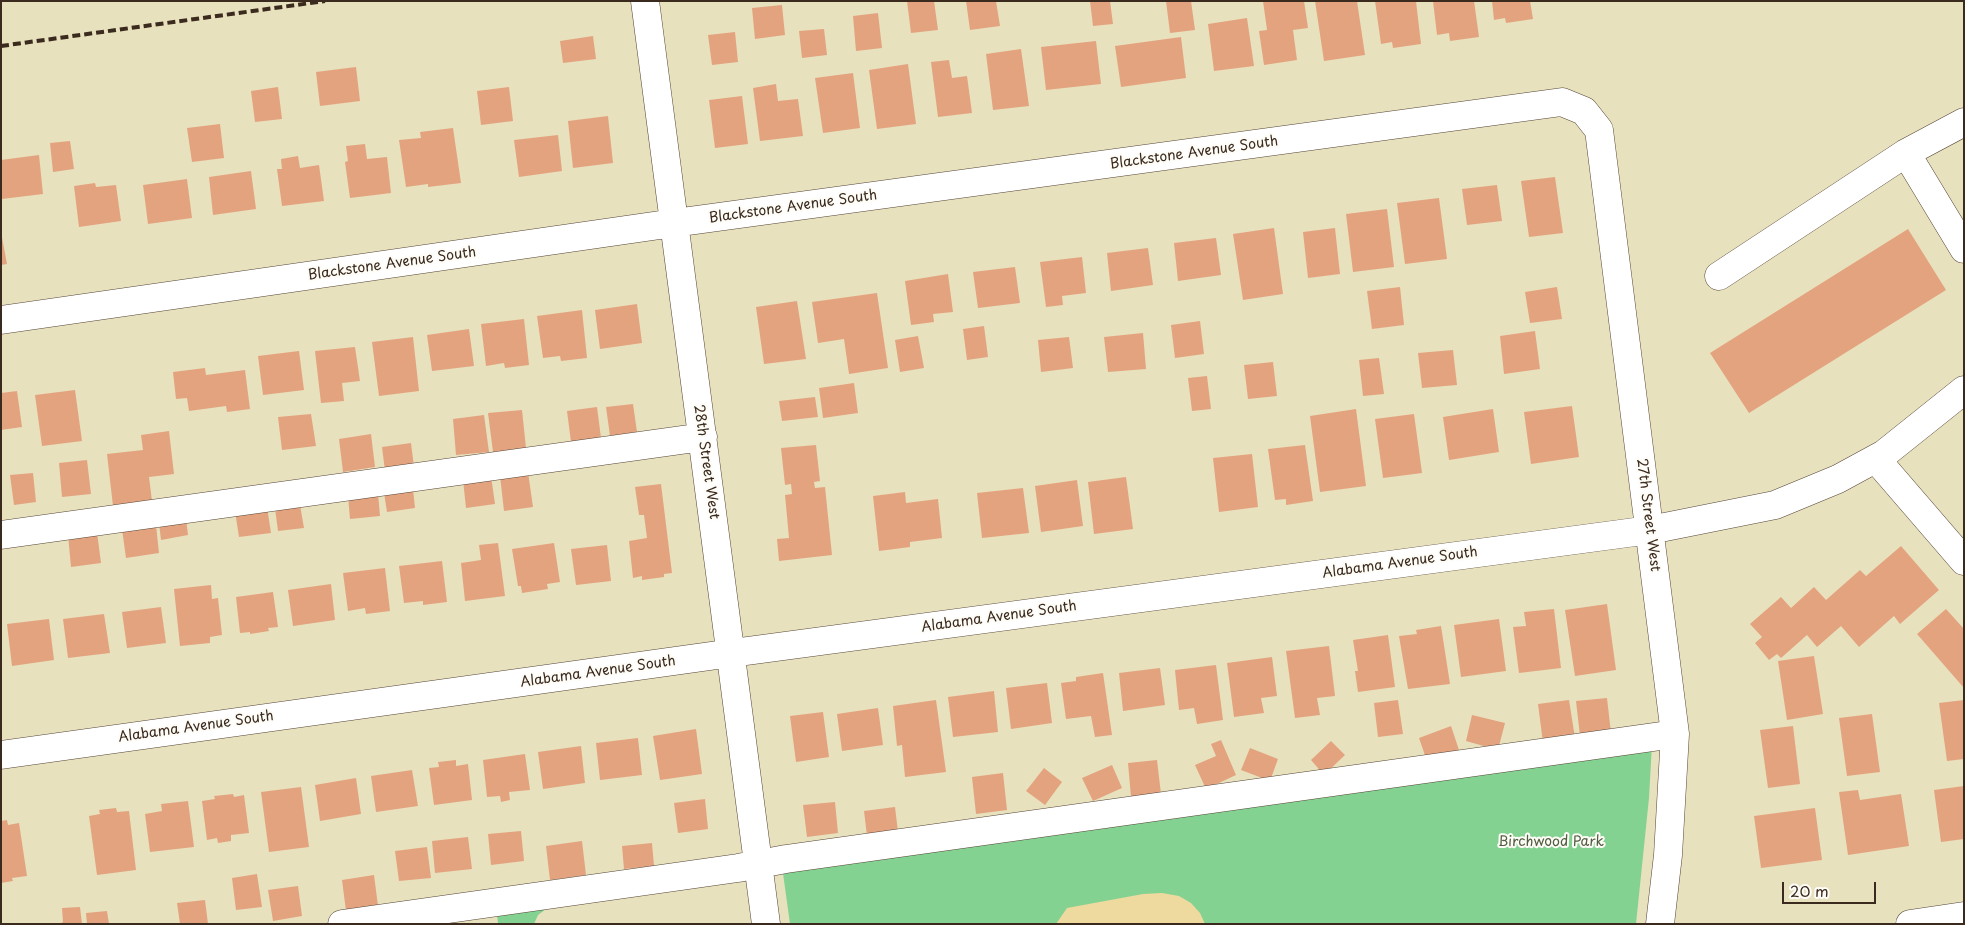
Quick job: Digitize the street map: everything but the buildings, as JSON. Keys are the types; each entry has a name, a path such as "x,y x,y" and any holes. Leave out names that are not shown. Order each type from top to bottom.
{"street":[{"name":"28th Street West","path":"644,1 732,653 766,924"},
{"name":"Blackstone Avenue South","path":"1,320 674,223 1562,102 1584,112"},
{"name":"27th Street West","path":"1584,112 1599,130 1675,734 1668,855 1660,924"},
{"path":"1719,276 1906,153 1964,122"},
{"path":"1906,153 1964,249"},
{"name":"Alabama Avenue South","path":"1,755 732,653 1650,530 1775,505 1838,479 1876,459 1964,390"},
{"path":"1,535 703,437"},
{"path":"1876,459 1964,560"},
{"path":"342,924 758,865 786,859 1675,734"},
{"path":"1910,924 1964,916"}],"green space":[{"name":"Birchwood Park","path":"1652,744 1649,798 1636,924 790,924 782,866"},
{"path":"496,907 546,909 538,915 534,924 505,924 498,923"}],"sand":[{"path":"1162,893 1179,896 1191,903 1200,913 1205,924 1056,924 1067,908 1143,894"}],"railway":[{"path":"1,46 325,1"}]}
